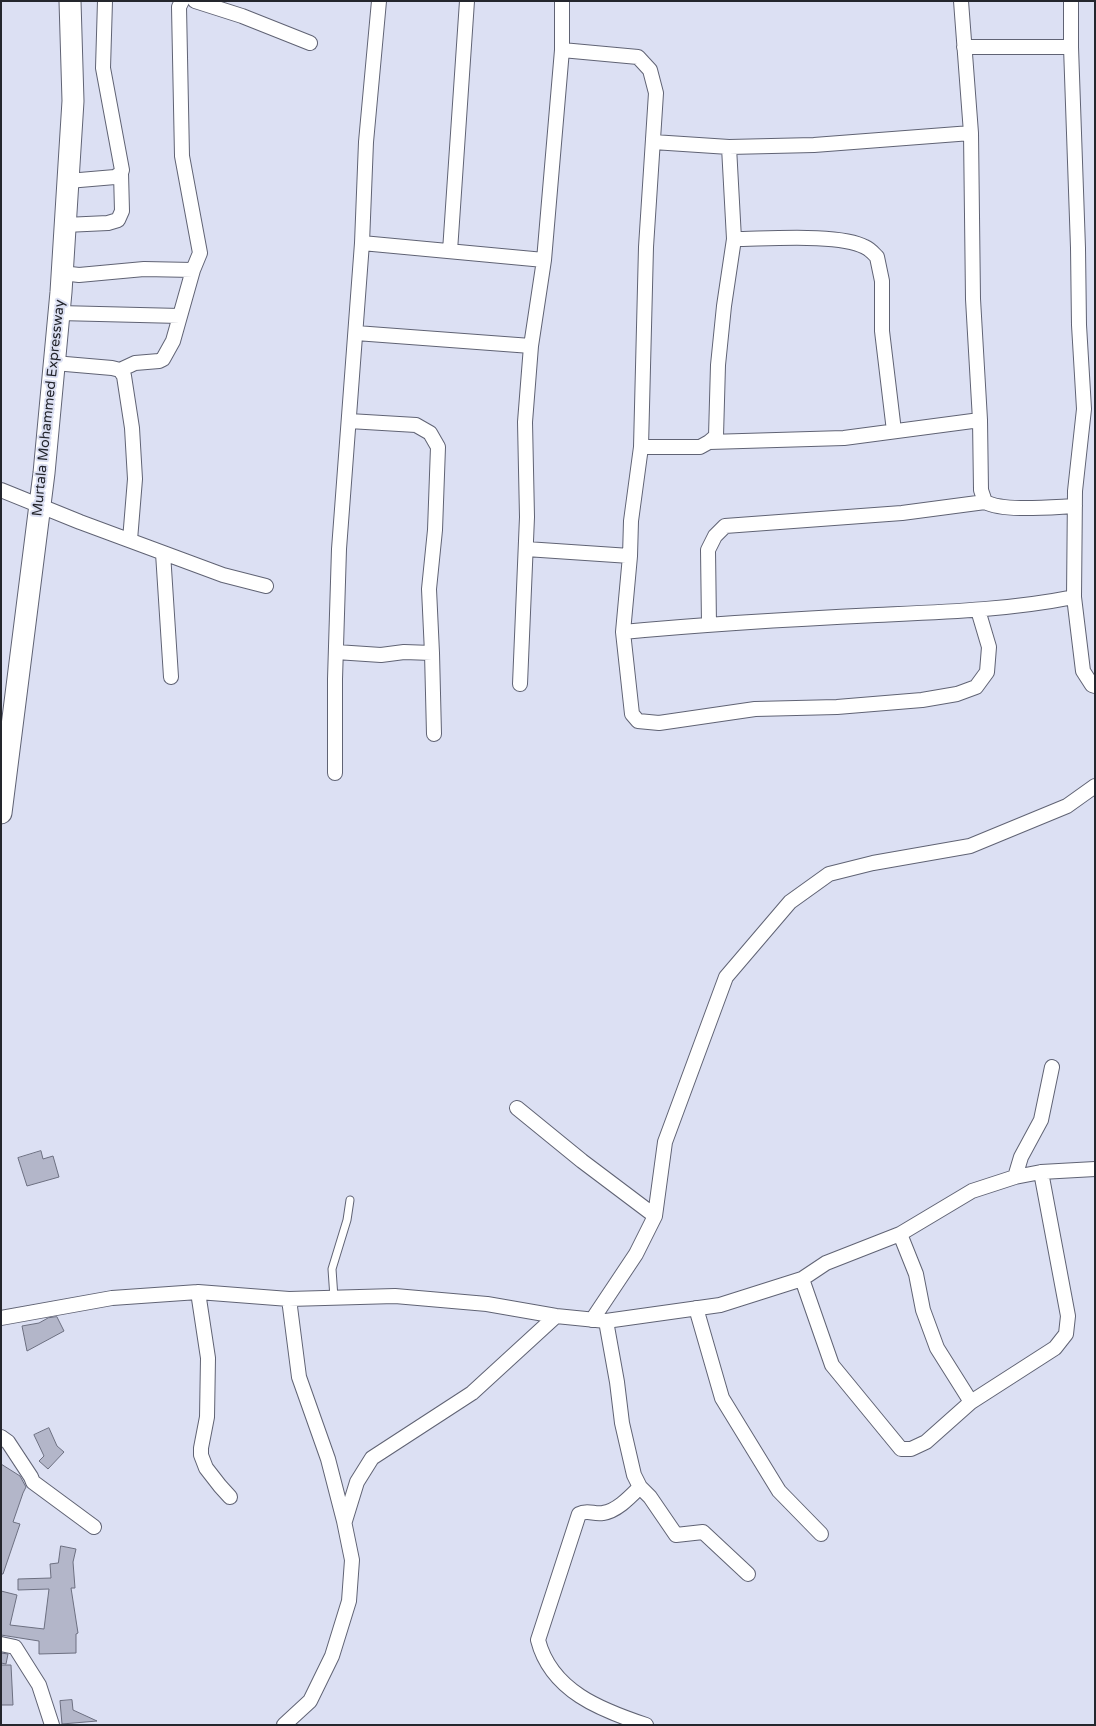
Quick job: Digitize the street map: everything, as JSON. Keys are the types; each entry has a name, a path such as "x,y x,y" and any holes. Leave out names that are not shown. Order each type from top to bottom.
{"main road":[{"name":"Murtala Mohammed Expressway","path":"1,813 40,506 59,313 73,100 70,1"}],"street":[{"path":"65,225 108,224 118,220 122,211 120,173 122,170 103,68 105,1"},
{"path":"54,363 120,370 135,363 164,359 173,341 193,270 200,253 182,156 179,7 182,1"},
{"path":"195,1 242,16 310,43"},
{"path":"335,773 339,549 356,333 366,142 379,1"},
{"path":"450,251 467,1"},
{"path":"520,684 526,549 525,422 531,346 544,260 562,50 562,1"},
{"path":"961,1 972,133 973,299 980,420 981,490 985,502"},
{"path":"1072,1 1071,47 1079,325 1090,409 1075,491 1074,597 1083,671 1092,685 1095,686"},
{"path":"964,47 1071,47"},
{"path":"562,50 638,57 650,70 656,94 646,267 641,447 631,521 630,556 623,632 632,714 638,721 659,723 755,709 922,700 957,694 976,687 987,672 988,647 978,610"},
{"path":"653,142 729,147 814,145 972,133"},
{"path":"641,447 700,446 716,436 718,365 734,239 729,147"},
{"path":"68,181 115,177 120,173"},
{"path":"734,239 818,238 849,242 865,247 878,257 882,281 882,331 894,431"},
{"path":"362,242 544,260"},
{"path":"62,273 79,275 144,269 193,270"},
{"path":"59,313 180,316"},
{"path":"356,333 531,346"},
{"path":"120,370 124,376 132,428 135,479 130,540"},
{"path":"709,442 844,438 980,420"},
{"path":"350,421 416,425 430,433 438,447 435,530 429,589 434,734"},
{"path":"1,490 80,522 223,575 266,586"},
{"path":"709,624 708,550 715,536 725,526 902,513 985,502 992,506 1028,508 1075,506"},
{"path":"526,549 630,556"},
{"path":"164,553 171,676"},
{"path":"623,632 709,624 978,610 1036,605 1074,597"},
{"path":"336,652 381,654 404,652 432,653"},
{"path":"748,1574 703,1532 676,1535 650,1497 640,1487 634,1475 622,1423 617,1382 599,1320 655,1216 666,1142 726,977 790,902 829,874 873,863 970,846 1067,806 1095,786"},
{"path":"1015,1177 1021,1157 1042,1120 1052,1067"},
{"path":"517,1108 582,1162 655,1216"},
{"path":"1,1318 112,1298 198,1292 289,1299 395,1296 487,1304 556,1316 599,1320 696,1308 720,1304 802,1279 826,1263 900,1234 972,1191 1015,1177 1042,1172 1095,1169"},
{"path":"802,1279 832,1365 901,1449 911,1449 926,1442 971,1402 1055,1348 1066,1334 1068,1316 1042,1172"},
{"path":"900,1234 916,1274 923,1310 936,1348 971,1402"},
{"path":"198,1292 208,1358 207,1417 201,1455 206,1468 230,1497"},
{"path":"284,1725 310,1702 332,1656 349,1602 352,1560 328,1459 299,1376 289,1299"},
{"path":"696,1308 722,1398 779,1491 821,1534"},
{"path":"344,1522 357,1482 372,1458 472,1393 556,1316"},
{"path":"1,1437 8,1442 32,1477 33,1482 94,1527"},
{"path":"640,1487 615,1508 603,1514 587,1511 579,1514 538,1640 545,1659 554,1674 566,1687 585,1700 646,1725"},
{"path":"1,1644 15,1647 39,1686 52,1725"}],"lane":[{"path":"334,1298 332,1269 350,1211 350,1200"}],"building":[{"path":"41,1151 43,1159 53,1156 59,1177 27,1186 18,1158"},
{"path":"57,1317 64,1331 27,1351 22,1326"},
{"path":"49,1428 57,1446 64,1452 48,1469 39,1461 44,1456 34,1435"},
{"path":"1,1464 20,1476 26,1487 13,1522 20,1524 3,1574 1,1574"},
{"path":"61,1546 76,1549 73,1562 75,1588 71,1588 78,1633 76,1634 76,1653 39,1654 39,1641 1,1635 1,1591 17,1595 10,1625 44,1629 49,1589 18,1590 18,1579 51,1578 50,1564 58,1563"},
{"path":"1,1653 8,1654 6,1664 1,1663"},
{"path":"1,1665 11,1665 13,1705 1,1705"},
{"path":"72,1700 73,1710 97,1721 62,1724 60,1701"}]}
